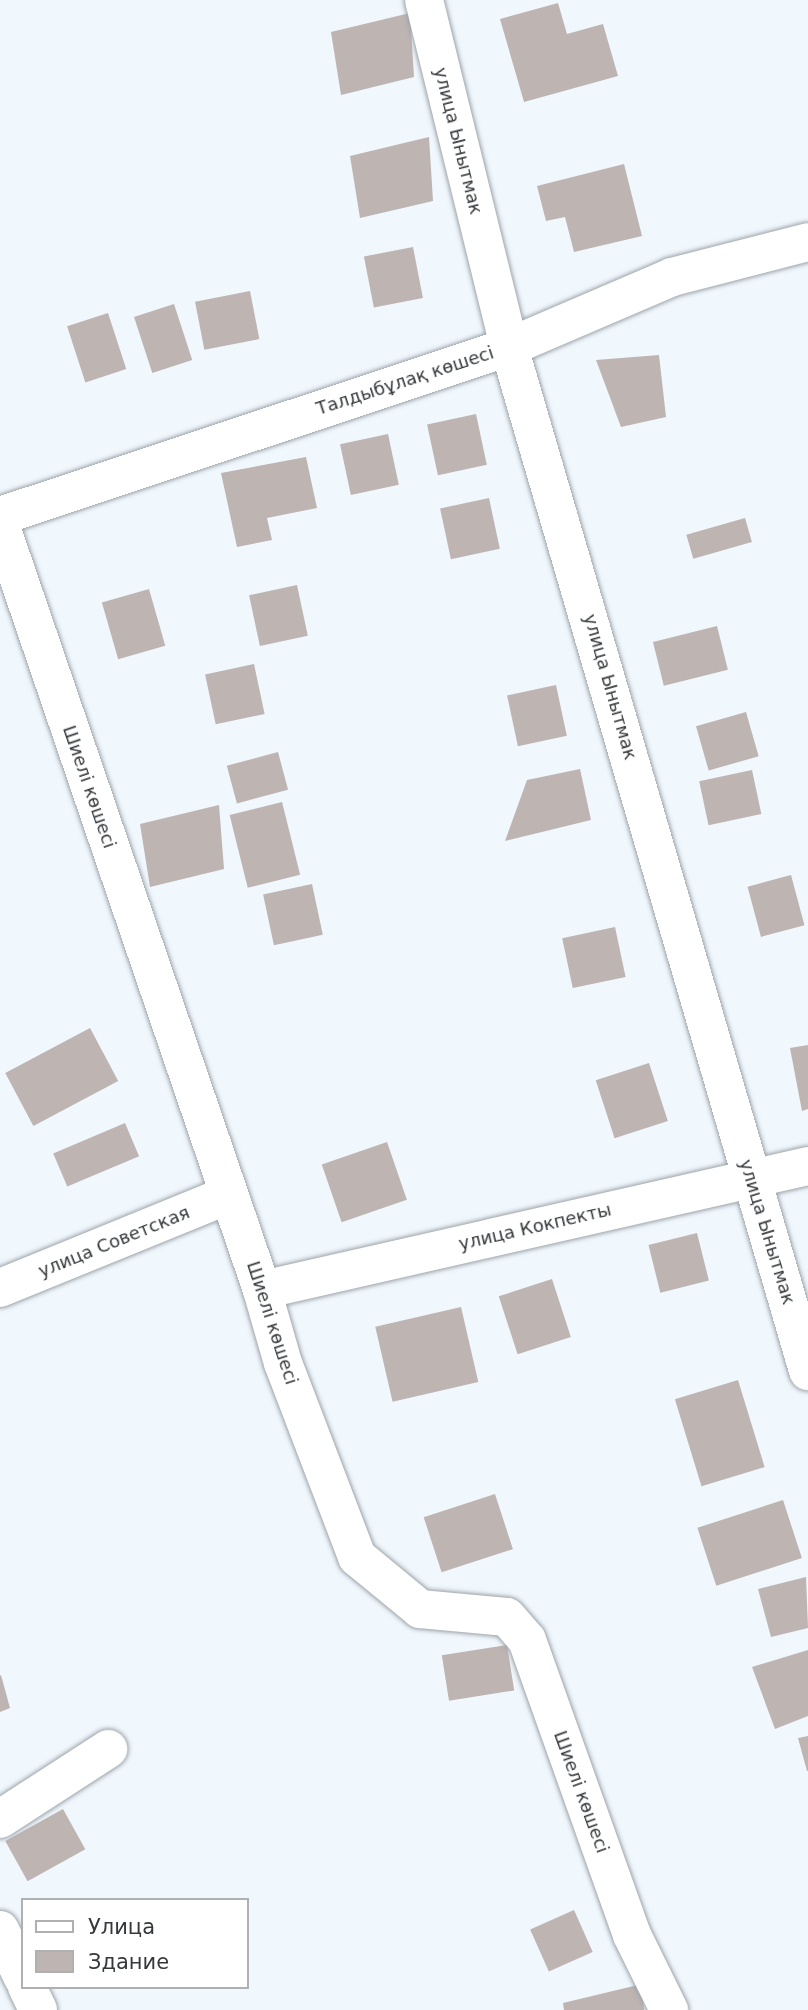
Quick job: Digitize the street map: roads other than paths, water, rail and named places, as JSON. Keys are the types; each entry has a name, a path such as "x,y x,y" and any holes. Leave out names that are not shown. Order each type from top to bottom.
{"street":[{"name":"улица Ынытмак","path":"424,0 509,347 808,1371"},
{"name":"Талдыбұлақ көшесі","path":"0,516 509,347 672,277 808,242"},
{"name":"Шиелі көшесі","path":"0,524 262,1290 283,1363 356,1557 420,1609 507,1618 527,1640 632,1935 668,2010"},
{"name":"улица Кокпекты","path":"262,1290 808,1166"},
{"name":"улица Советская","path":"0,1288 228,1195"},
{"path":"0,1819 108,1749"},
{"path":"0,1930 21,1974"},
{"path":"28,1989 38,2010"}]}
